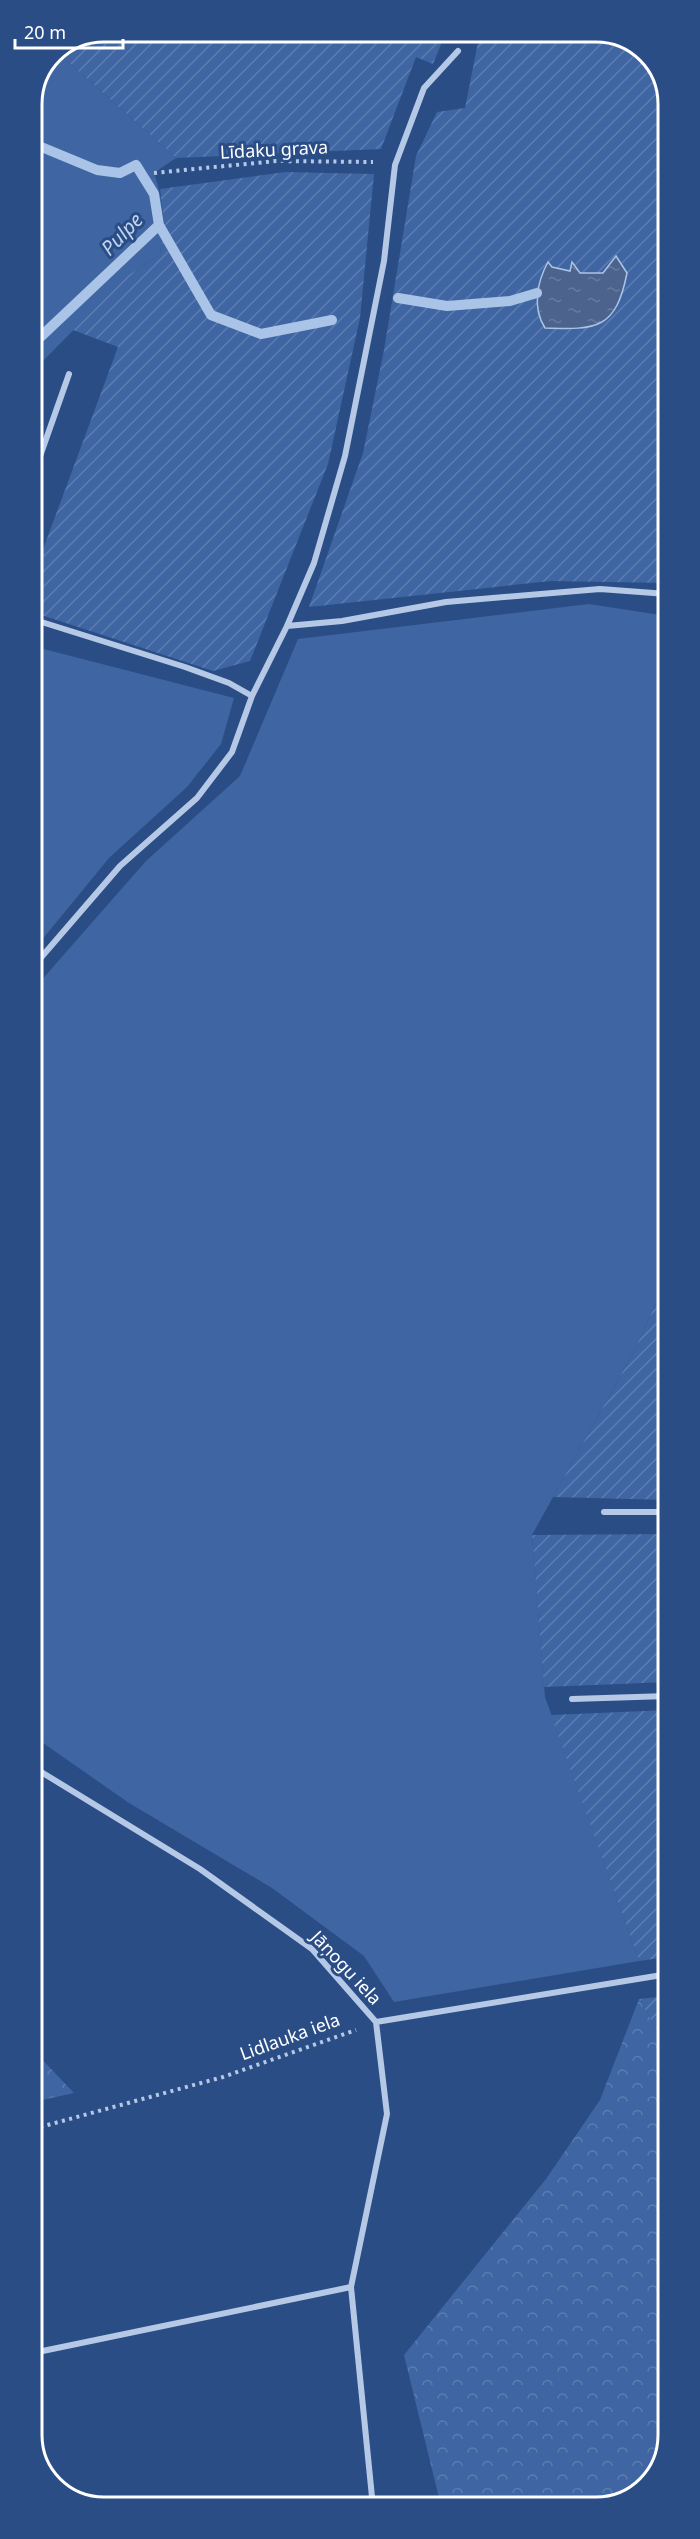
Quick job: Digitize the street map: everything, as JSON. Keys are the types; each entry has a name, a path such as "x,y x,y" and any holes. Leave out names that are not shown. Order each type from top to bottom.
{"street":[{"path":"42,956 120,866 197,798 232,752 252,696 287,626 314,563 345,456 384,261 395,165 424,88 458,51"},
{"path":"42,451 69,374"},
{"path":"287,626 342,621 458,601 600,590 658,593"},
{"path":"42,623 185,667 230,684 252,696"},
{"path":"604,1512 658,1512"},
{"path":"573,1699 658,1696"},
{"name":"Jāņogu iela","path":"42,1772 200,1869 312,1949 376,2022 387,2114 351,2287 372,2497"},
{"path":"376,2022 658,1976"},
{"path":"42,2351 351,2287"}],"path":[{"name":"Līdaku grava","path":"154,173 276,161 330,160 395,165"},
{"name":"Lidlauka iela","path":"42,2127 223,2077 313,2047 376,2022"}],"green space":[{"path":"104,42 442,42 433,64 416,57 381,149 176,158 63,57 80,47"},
{"path":"478,42 608,43 631,52 637,57 650,73 655,84 658,104 658,583 551,581 309,607 363,453 384,350 416,156 437,112 465,108"},
{"path":"63,57 176,158 154,173 160,193 162,213 160,255 128,275 42,362 42,104 47,80 52,69"},
{"path":"285,172 374,174 360,318 328,464 250,661 213,671 42,615 42,552 118,347 73,330 128,275 160,255 164,225 160,189"},
{"path":"589,604 658,615 658,1299 633,1353 532,1535 545,1697 639,1961 394,2002 364,1956 272,1888 129,1803 42,1742 42,980 146,861 240,776 298,639"},
{"path":"42,649 234,698 221,744 187,787 109,858 42,940"},
{"path":"658,1299 658,1500 553,1497 633,1353"},
{"path":"658,1534 658,1682 544,1687 532,1535"},
{"path":"658,1710 658,1958 639,1961 551,1715"},
{"path":"658,1997 658,2032 639,1999"},
{"path":"639,1999 658,2032 658,2435 652,2463 631,2487 608,2496 439,2497 404,2355 546,2179 600,2100"},
{"path":"42,2059 74,2093 42,2100"}],"water":[{"path":"616,256 627,273 617,306 610,316 591,326 545,328 537,304 541,278 548,262 552,267 570,271 572,262 580,273 603,273"}],"waterway":[{"name":"Pulpe","path":"42,147 97,170 120,173 136,165 154,194 159,225 42,336"},
{"path":"159,225 211,315 261,334 332,320"},
{"path":"398,298 447,306 510,301 537,293"}]}
